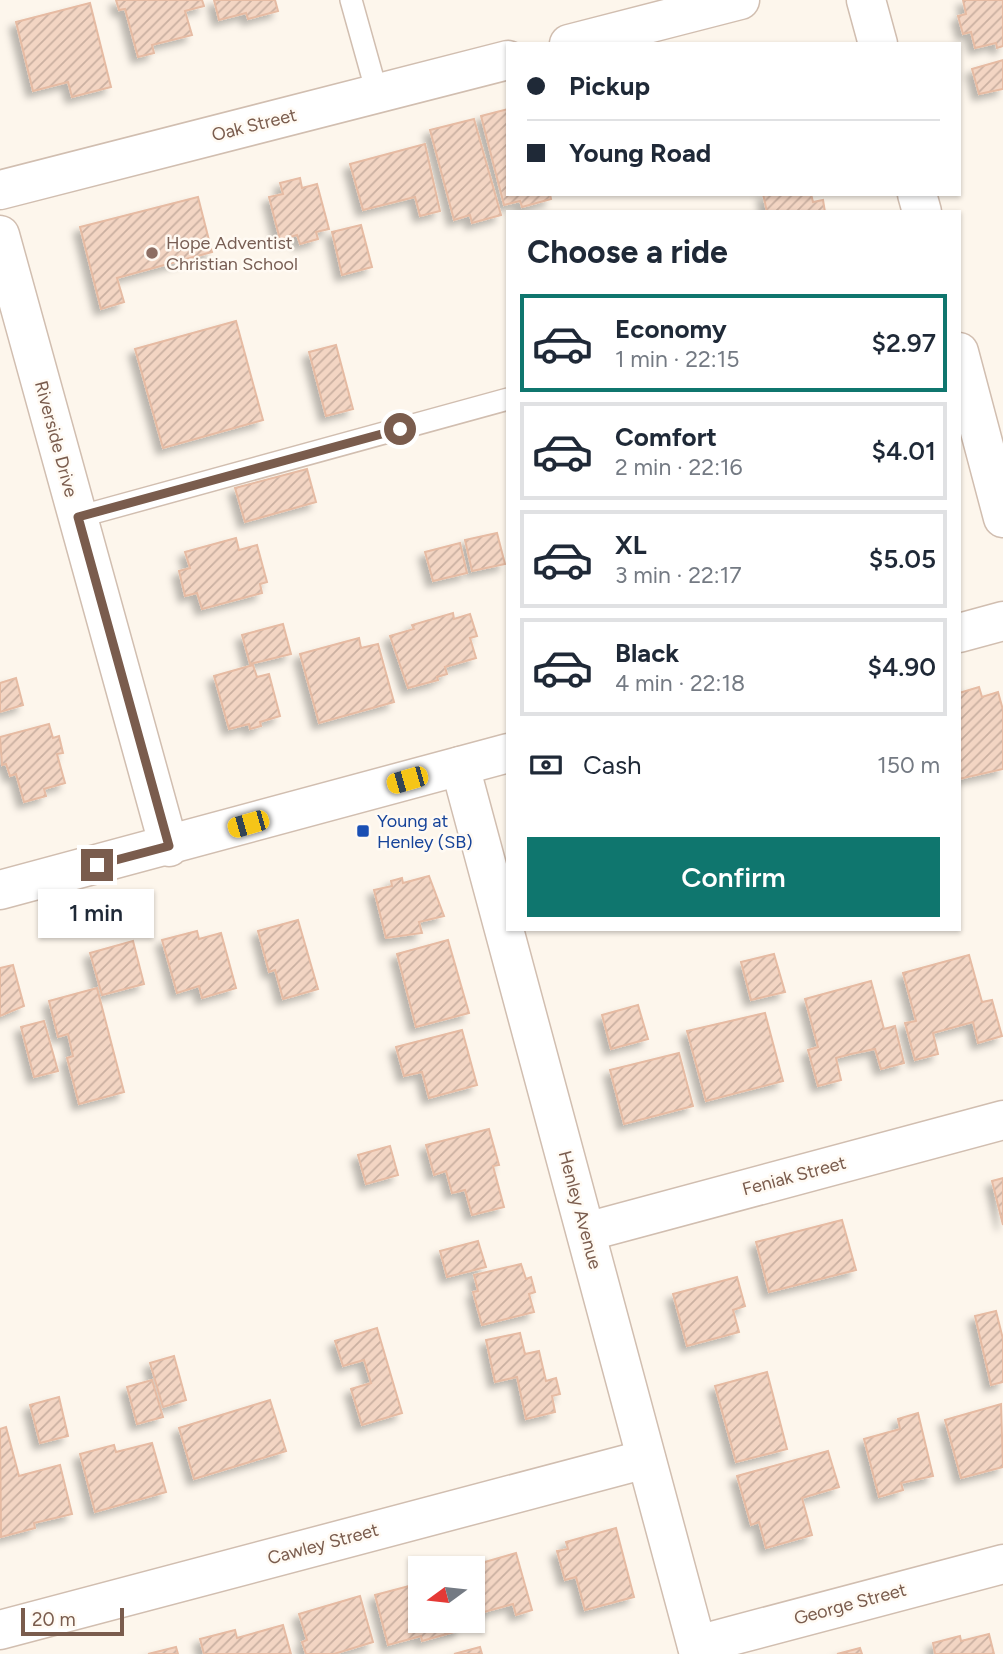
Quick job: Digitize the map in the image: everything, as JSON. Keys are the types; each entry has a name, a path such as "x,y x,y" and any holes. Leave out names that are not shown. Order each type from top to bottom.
{"street":[{"path":"577,42 740,0"},
{"path":"866,0 877,42"},
{"name":"Oak Street","path":"0,190 506,61"},
{"name":"Riverside Drive","path":"0,235 169,846"},
{"path":"961,360 1003,518"},
{"path":"961,632 1003,621"},
{"path":"0,890 506,754"},
{"name":"Henley Avenue","path":"460,766 698,1649"},
{"name":"Feniak Street","path":"586,1232 1003,1120"},
{"name":"Cawley Street","path":"0,1630 646,1458"},
{"name":"George Street","path":"698,1649 1003,1564"}],"lane":[{"path":"351,0 377,93"},
{"path":"78,517 506,400"}],"building":[{"path":"116,0 202,0 204,6 185,11 192,35 152,45 154,53 138,57 125,9 119,10"},
{"path":"214,0 275,0 278,11 248,19 246,13 219,20"},
{"path":"963,0 1003,0 1003,46 997,48 996,43 975,48 971,32 963,34 958,16 966,14"},
{"path":"90,3 111,87 72,97 68,82 33,91 16,22"},
{"path":"1003,60 1003,89 979,94 972,69"},
{"path":"506,110 506,196 550,196 551,199 522,207 520,201 504,205 481,116"},
{"path":"474,119 501,215 472,223 470,215 454,220 430,130"},
{"path":"425,144 440,211 420,216 415,197 363,210 350,164"},
{"path":"300,178 302,188 317,184 329,229 316,232 318,239 300,244 297,235 280,240 269,197 283,194 280,183"},
{"path":"763,196 812,196 813,202 823,200 825,210 767,210"},
{"path":"198,197 212,252 117,278 124,302 101,309 80,227"},
{"path":"361,225 372,267 342,275 332,232"},
{"path":"236,321 263,420 163,448 135,349"},
{"path":"336,345 353,409 326,416 309,352"},
{"path":"307,469 316,502 245,522 235,488"},
{"path":"497,533 505,564 472,571 465,540"},
{"path":"236,538 239,550 257,545 267,582 260,584 262,593 202,609 197,593 185,596 179,571 190,568 185,552"},
{"path":"460,543 467,573 433,581 425,552"},
{"path":"453,613 454,619 470,614 477,636 470,638 476,658 445,667 447,674 437,677 438,680 408,688 390,636 414,629 412,625"},
{"path":"283,624 291,654 250,664 242,635"},
{"path":"359,638 361,648 378,644 394,702 319,723 300,654"},
{"path":"253,665 257,677 269,674 280,716 260,722 261,726 250,729 249,724 229,729 214,676"},
{"path":"16,678 23,705 0,712 0,683"},
{"path":"979,687 982,697 998,692 1003,710 1003,769 961,779 961,692"},
{"path":"49,724 53,738 59,736 63,753 57,754 65,783 44,789 46,796 24,802 16,774 10,776 6,764 2,765 0,737"},
{"path":"429,876 444,916 419,922 422,933 386,938 374,890 392,886 391,881 402,878 403,883"},
{"path":"298,920 318,989 283,999 275,970 269,972 258,931"},
{"path":"197,931 199,939 221,933 236,988 202,998 199,986 177,993 162,940"},
{"path":"448,940 469,1013 416,1027 397,954"},
{"path":"133,941 144,984 102,995 90,953"},
{"path":"774,954 785,992 751,1000 741,962"},
{"path":"969,955 982,1002 992,1000 1002,1036 978,1043 973,1022 933,1033 938,1054 915,1060 905,1023 916,1021 903,973"},
{"path":"13,965 24,1006 0,1016 0,968"},
{"path":"871,981 884,1029 895,1026 904,1063 881,1069 875,1049 836,1058 841,1080 818,1086 808,1050 818,1047 805,999"},
{"path":"97,988 124,1092 79,1104 67,1058 73,1056 68,1034 58,1037 49,1001"},
{"path":"638,1005 648,1039 611,1049 602,1015"},
{"path":"765,1013 783,1081 706,1101 687,1031"},
{"path":"44,1021 58,1071 34,1077 21,1027"},
{"path":"462,1030 477,1085 429,1098 422,1072 404,1076 396,1047"},
{"path":"679,1053 693,1106 624,1124 610,1070"},
{"path":"489,1129 499,1165 493,1166 504,1207 472,1215 465,1190 452,1193 446,1171 434,1175 426,1145"},
{"path":"390,1146 398,1175 366,1184 358,1155"},
{"path":"1003,1178 1003,1225 992,1181"},
{"path":"842,1220 856,1270 769,1292 756,1242"},
{"path":"478,1241 486,1267 447,1277 440,1251"},
{"path":"521,1264 526,1279 531,1277 535,1292 529,1294 534,1312 482,1325 473,1292 478,1291 474,1275"},
{"path":"737,1277 745,1306 733,1310 739,1332 687,1346 673,1294"},
{"path":"996,1311 1003,1339 1003,1382 991,1385 975,1316"},
{"path":"377,1328 402,1413 362,1425 351,1389 371,1383 364,1360 343,1366 335,1341"},
{"path":"520,1333 525,1354 539,1351 546,1381 556,1378 560,1394 552,1396 555,1412 526,1419 517,1377 495,1382 486,1340"},
{"path":"174,1356 186,1400 163,1407 150,1363"},
{"path":"767,1372 787,1449 736,1462 715,1386"},
{"path":"152,1380 163,1417 137,1424 127,1387"},
{"path":"59,1397 68,1436 40,1443 30,1405"},
{"path":"270,1400 286,1451 194,1479 179,1428"},
{"path":"1001,1404 1003,1467 961,1478 945,1420"},
{"path":"918,1413 933,1476 901,1483 903,1490 879,1497 864,1439 900,1429 898,1419"},
{"path":"6,1427 19,1476 60,1465 72,1514 34,1523 35,1528 1,1537 0,1429"},
{"path":"152,1443 166,1492 95,1512 80,1454 114,1445 116,1452"},
{"path":"828,1451 839,1487 802,1498 812,1535 766,1548 759,1522 751,1525 737,1476"},
{"path":"616,1528 634,1597 585,1610 576,1577 565,1580 557,1551 568,1549 566,1542"},
{"path":"516,1553 532,1610 516,1615 513,1604 485,1612 485,1562"},
{"path":"408,1586 408,1633 450,1633 422,1641 421,1636 388,1645 375,1595"},
{"path":"360,1596 373,1642 334,1654 306,1654 302,1642 307,1640 299,1614"},
{"path":"283,1625 291,1654 204,1654 200,1639 235,1630 237,1638"},
{"path":"989,1634 994,1654 935,1654 933,1643 960,1636 961,1641"},
{"path":"176,1647 178,1654 148,1654"},
{"path":"480,1647 482,1654 454,1654"},
{"path":"860,1648 862,1654 837,1654"}],"place":[{"name":"Hope Adventist Christian School","path":"152,253"},
{"name":"Young at Henley (SB)","path":"363,831"}],"route":[{"path":"97,865 169,846 78,517 400,429"}]}
